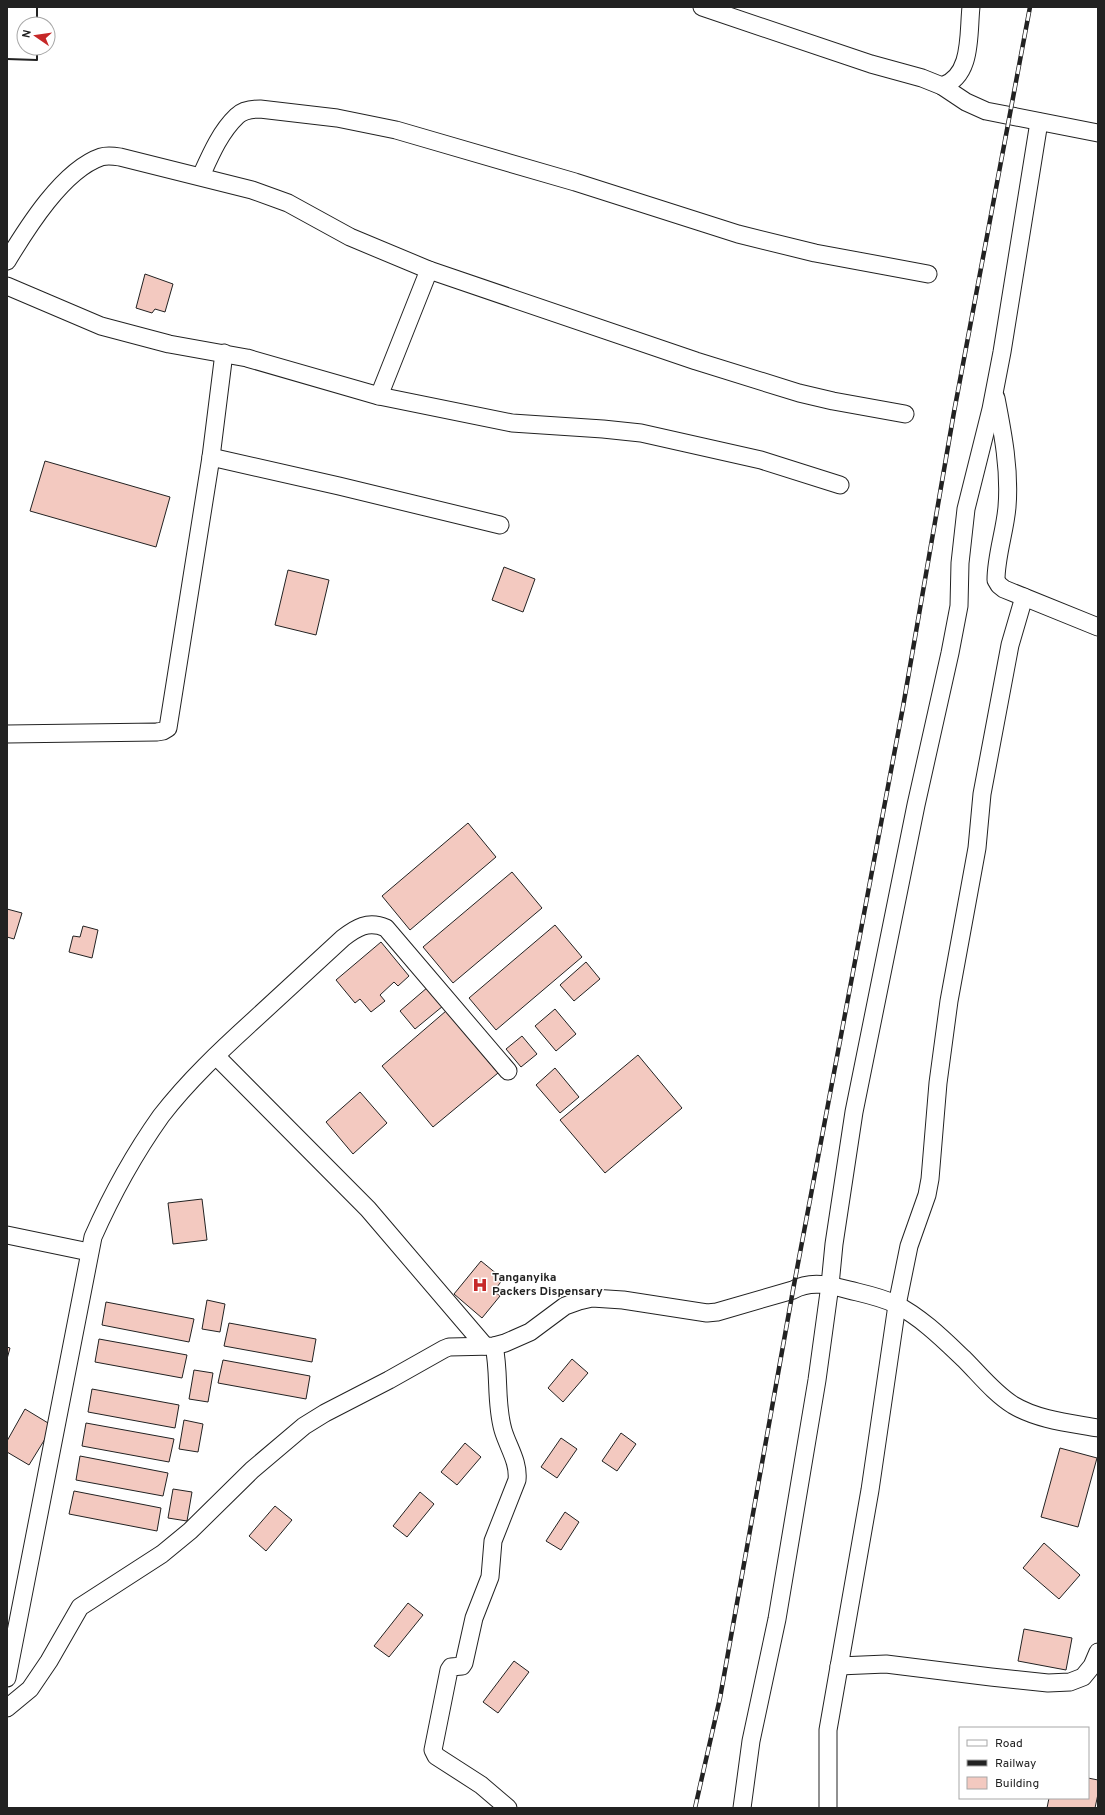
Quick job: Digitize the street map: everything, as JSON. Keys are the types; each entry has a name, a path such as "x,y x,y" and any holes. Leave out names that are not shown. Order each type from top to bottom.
{"street":[{"path":"702,7 834,52 922,78 942,86 966,102 986,111 1098,133"},
{"path":"942,86 954,80 963,67 970,25 971,7"},
{"path":"200,176 219,142 233,121 248,110 260,109 337,118 424,137 575,182 738,234 815,253 928,274"},
{"path":"742,1808 751,1741 777,1619 817,1380 834,1244 860,1081 916,805 959,606 960,563 966,508 995,390 1039,122"},
{"path":"7,261 22,236 58,189 78,172 101,157 120,157 252,190 288,203 350,237 429,270 696,361 799,393 833,401 905,414"},
{"path":"379,396 429,270"},
{"path":"7,286 83,320 101,326 169,344 224,353 379,396 512,423 641,433 761,460 840,485"},
{"path":"7,734 157,732 166,730 168,726 211,457 224,353"},
{"path":"995,390 1008,466 1007,508 996,580 999,585 1004,588 1098,627"},
{"path":"211,457 339,486 500,526"},
{"path":"828,1808 828,1730 870,1490 897,1305 909,1246 927,1195 930,1180 938,1083 949,1001 978,848 982,794 1010,646 1024,597"},
{"path":"7,1678 93,1237 108,1202 133,1158 162,1116 194,1078 216,1056 343,938 357,927 374,924 386,928 508,1072"},
{"path":"216,1056 368,1209 489,1346 503,1429 515,1459 518,1473 517,1480 493,1541 490,1577 474,1618 464,1663 462,1666 451,1667 448,1670 433,1750 436,1756 481,1784 508,1808"},
{"path":"7,1235 89,1252"},
{"path":"7,1708 30,1688 49,1661 80,1607 162,1554 190,1531 252,1470 304,1426 325,1412 389,1380 444,1349 450,1347 489,1346 504,1343 530,1332 565,1306 586,1300 607,1298 707,1313 738,1306 793,1290 801,1285 830,1285 881,1298 897,1305 939,1335 992,1388 1012,1404 1033,1415 1098,1428"},
{"path":"839,1666 886,1664 1048,1683 1070,1682 1083,1677 1092,1666 1098,1652"}],"building":[{"path":"145,274 173,284 165,312 155,309 152,313 136,308"},
{"path":"45,461 170,497 156,547 30,511"},
{"path":"504,567 535,579 523,612 492,600"},
{"path":"288,570 329,580 316,635 275,625"},
{"path":"468,823 496,857 410,930 382,896"},
{"path":"512,872 542,908 453,983 423,947"},
{"path":"7,909 22,913 14,939 7,937"},
{"path":"555,925 582,957 496,1030 469,998"},
{"path":"83,926 98,930 92,958 69,952 73,936 80,937"},
{"path":"381,942 409,976 398,986 394,982 380,995 385,1001 371,1012 360,999 355,1003 336,980"},
{"path":"586,962 600,979 574,1001 560,985"},
{"path":"428,987 443,1006 415,1029 400,1011"},
{"path":"555,1009 576,1034 556,1051 535,1026"},
{"path":"446,1011 498,1073 433,1127 382,1066"},
{"path":"522,1036 537,1054 521,1067 506,1049"},
{"path":"638,1055 682,1108 605,1173 560,1120"},
{"path":"555,1068 579,1097 560,1113 536,1085"},
{"path":"360,1092 387,1123 353,1154 326,1122"},
{"path":"202,1199 207,1240 173,1244 168,1203"},
{"name":"Tanganyika Packers Dispensary","path":"481,1261 503,1279 494,1291 500,1296 482,1318 454,1294"},
{"path":"207,1300 225,1304 220,1332 202,1329"},
{"path":"106,1302 194,1319 189,1342 102,1325"},
{"path":"229,1323 316,1339 312,1362 224,1346"},
{"path":"99,1339 187,1355 182,1378 95,1362"},
{"path":"7,1347 10,1348 7,1359"},
{"path":"572,1359 588,1373 563,1402 548,1388"},
{"path":"223,1360 310,1376 306,1399 218,1383"},
{"path":"194,1370 213,1373 208,1402 189,1399"},
{"path":"92,1389 179,1405 175,1428 88,1412"},
{"path":"25,1409 53,1426 29,1465 7,1452 7,1441"},
{"path":"184,1420 203,1424 198,1452 179,1449"},
{"path":"86,1423 174,1439 169,1462 82,1446"},
{"path":"621,1433 636,1444 617,1471 602,1461"},
{"path":"561,1438 577,1449 557,1478 541,1467"},
{"path":"465,1443 481,1457 457,1485 441,1472"},
{"path":"1060,1448 1097,1458 1078,1527 1041,1517"},
{"path":"80,1456 168,1473 163,1496 76,1480"},
{"path":"173,1489 192,1492 187,1521 168,1518"},
{"path":"74,1491 161,1508 157,1531 69,1514"},
{"path":"420,1492 434,1504 407,1537 393,1526"},
{"path":"275,1506 292,1520 266,1551 249,1536"},
{"path":"565,1512 579,1522 561,1550 546,1541"},
{"path":"1044,1543 1080,1575 1059,1599 1023,1568"},
{"path":"408,1603 423,1615 389,1657 374,1646"},
{"path":"1024,1629 1072,1638 1066,1670 1018,1661"},
{"path":"514,1661 529,1672 498,1713 483,1702"},
{"path":"1089,1778 1098,1780 1098,1794 1095,1808 1047,1808 1049,1799 1089,1799"}],"railway":[{"path":"695,1808 720,1698 793,1290 903,707 954,412 1030,7"}],"wall":[{"path":"37,7 37,16"},
{"path":"7,59 37,60 37,56"}],"place":[{"name":"Tanganyika Packers Dispensary","path":"480,1285"}]}
